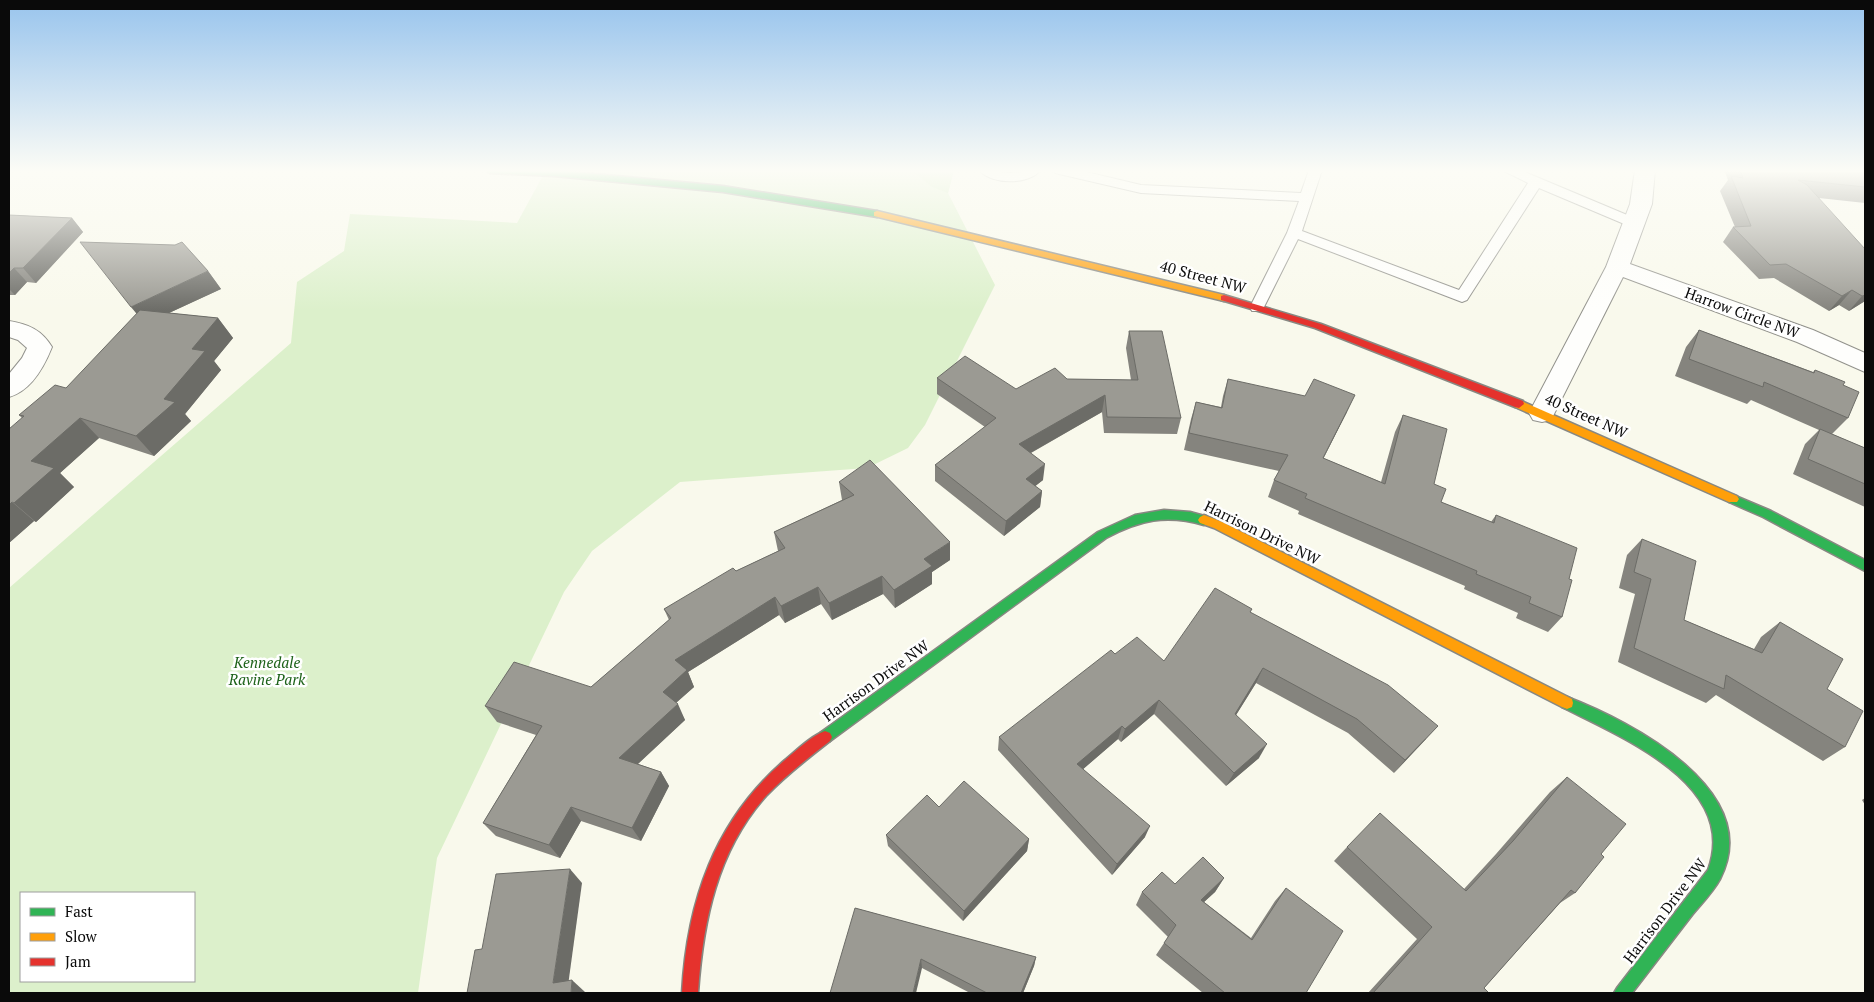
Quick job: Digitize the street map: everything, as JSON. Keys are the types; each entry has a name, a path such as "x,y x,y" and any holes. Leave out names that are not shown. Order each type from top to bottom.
{"street":[{"name":"40 Street NW","path":"894,217 1190,288 1318,326 1542,412 1767,514 1865,566"},
{"path":"1542,412 1617,267 1636,217"},
{"name":"Harrow Circle NW","path":"1617,267 1805,336 1865,363"},
{"path":"9,329 26,334 40,347 27,371 9,388"},
{"name":"Harrison Drive NW","path":"690,993 691,961 697,923 707,886 722,850 738,821 759,794 793,761 826,736 1102,535 1121,523 1138,516 1158,512 1198,517 1218,525 1651,746 1692,778 1706,796 1718,819 1724,841 1720,862 1708,882 1622,993"}],"lane":[{"path":"1257,307 1294,233 1299,217"},
{"path":"1294,233 1462,297 1514,217"},
{"path":"1619,217 1634,223"}],"green space":[{"name":"Kennedale Ravine Park","path":"350,217 401,217 517,223 520,217 960,217 995,285 925,425 908,448 867,468 680,482 592,551 564,592 437,858 418,993 9,993 9,588 291,343 297,282 344,251"}],"building":[{"path":"9,217 72,218 23,268 14,268 9,273"},
{"path":"1747,217 1836,217 1865,249 1865,295 1862,296 1852,290 1842,296 1786,264 1770,265 1733,227 1751,226"},
{"path":"80,242 175,245 182,242 208,271 131,307"},
{"path":"140,310 218,318 192,349 205,351 164,399 175,402 136,436 80,418 31,461 54,468 14,503 12,502 9,505 9,429 24,416 19,415 55,385 66,388"},
{"path":"1699,330 1814,373 1815,370 1845,382 1843,385 1859,392 1848,418 1764,382 1763,387 1689,359"},
{"path":"1129,331 1162,331 1181,418 1107,417 1105,395 1019,444 1045,464 1026,479 1042,491 1006,521 935,465 996,418 937,378 965,356 1016,389 1055,368 1067,379 1138,380"},
{"path":"1228,379 1305,396 1314,379 1355,395 1323,458 1385,484 1403,415 1447,429 1434,484 1446,489 1441,502 1494,523 1496,515 1577,548 1569,579 1572,580 1562,617 1529,603 1531,597 1476,574 1477,571 1305,498 1307,494 1274,480 1288,455 1189,433 1196,402 1222,408"},
{"path":"1820,429 1865,448 1865,484 1808,459"},
{"path":"870,460 950,542 924,559 932,566 894,590 882,576 829,603 818,587 781,606 775,597 675,660 687,670 663,692 678,704 619,758 661,772 632,828 571,807 549,845 483,823 542,726 485,706 514,662 591,687 671,618 664,609 733,568 736,571 785,548 774,532 854,495 839,482"},
{"path":"1642,539 1696,561 1684,620 1762,653 1780,622 1843,659 1827,689 1863,711 1845,747 1726,675 1724,689 1634,648 1651,579 1634,572"},
{"path":"1215,588 1252,609 1250,612 1388,685 1438,726 1405,760 1357,719 1263,668 1235,714 1267,744 1234,773 1159,700 1125,729 1122,726 1077,764 1150,826 1117,864 999,737 1111,650 1115,654 1137,637 1164,661"},
{"path":"1567,777 1626,824 1601,854 1604,857 1575,893 1571,890 1484,988 1489,993 1373,993 1432,927 1347,847 1380,813 1466,891 1513,841"},
{"path":"964,781 1029,839 964,911 886,835 927,795 939,807"},
{"path":"1203,857 1224,878 1201,900 1252,940 1286,888 1343,931 1306,993 1225,993 1164,943 1176,925 1142,892 1162,872 1175,884"},
{"path":"570,869 553,983 572,980 571,993 467,993 475,950 482,949 496,874"},
{"path":"855,908 1036,957 1021,993 987,993 921,959 913,993 830,993"}],"traffic: fast":[{"path":"1733,499 1767,514 1865,566"},
{"path":"825,737 1114,528 1139,518 1164,514 1177,514 1204,520"},
{"path":"1567,703 1621,729 1668,758 1697,786 1709,802 1717,819 1722,837 1721,856 1714,875 1622,993"}],"traffic: slow":[{"path":"888,217 1224,298"},
{"path":"1519,404 1733,499"},
{"path":"1204,520 1218,525 1567,703"}],"traffic: jam":[{"path":"1224,298 1318,326 1519,404"},
{"path":"690,993 692,966 701,912 717,861 729,836 743,813 761,792 784,770 825,737"}]}
